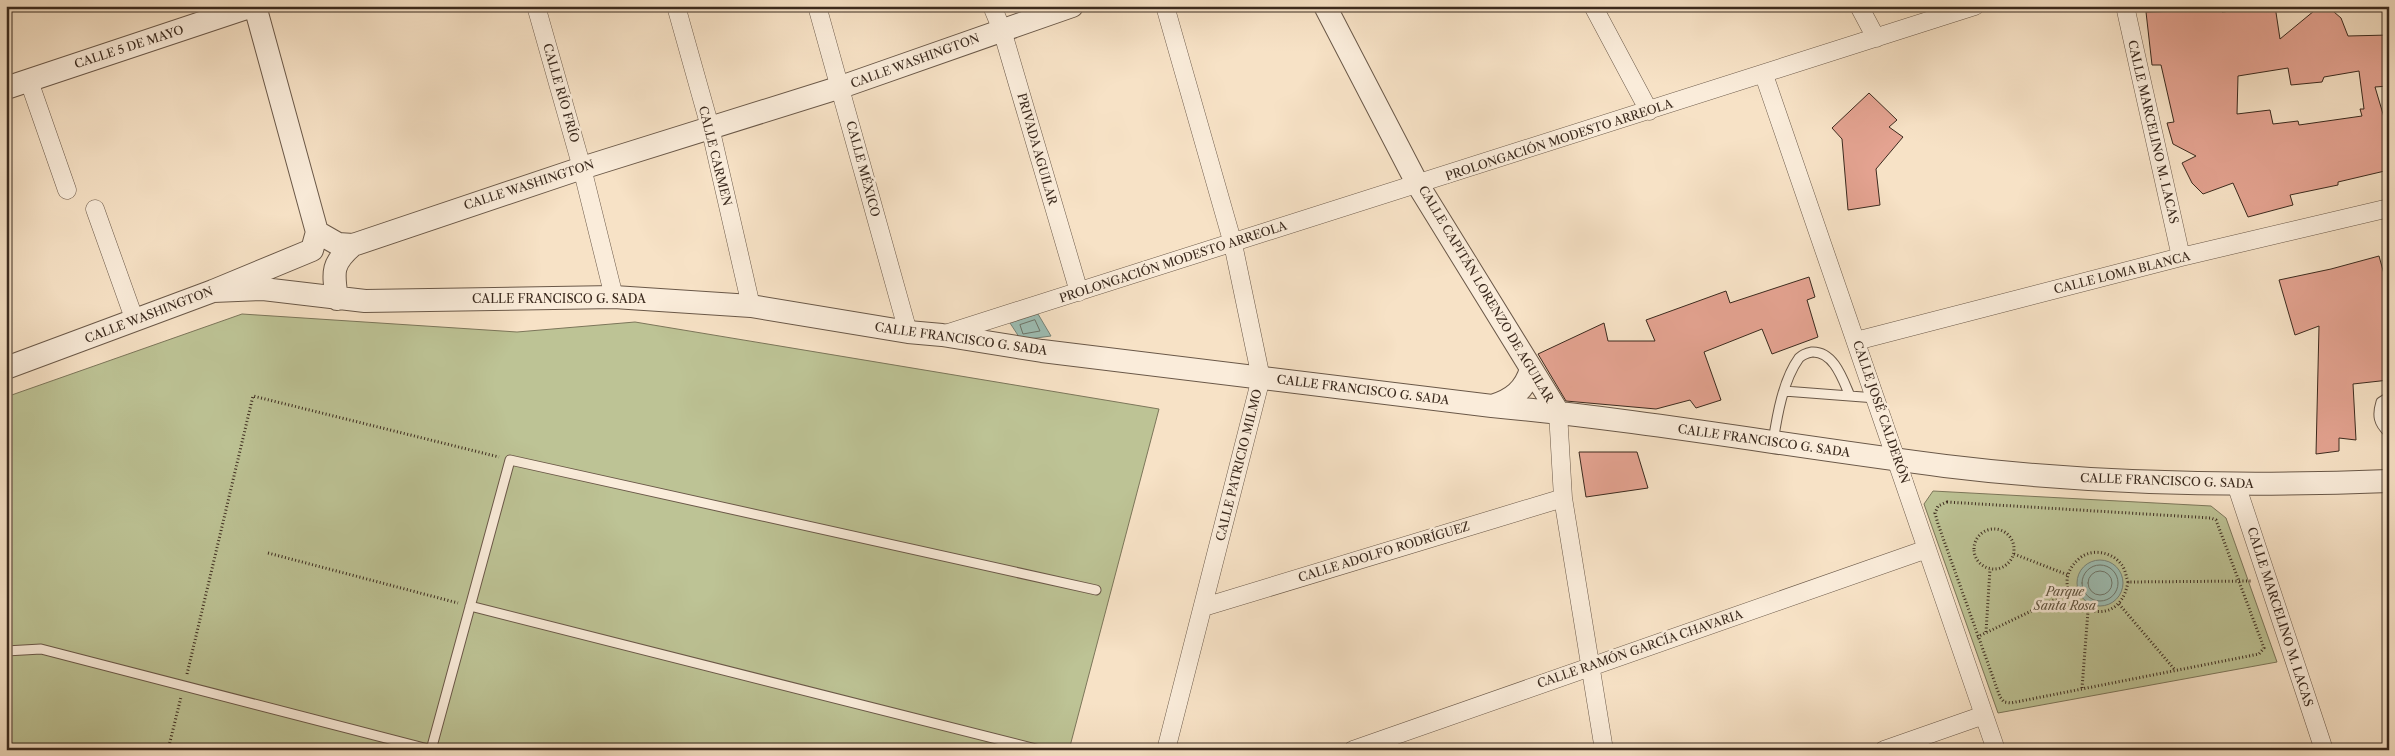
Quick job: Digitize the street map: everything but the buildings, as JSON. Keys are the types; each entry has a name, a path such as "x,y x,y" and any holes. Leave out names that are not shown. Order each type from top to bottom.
{"street":[{"name":"CALLE 5 DE MAYO","path":"6,88 254,6"},
{"path":"254,6 317,232"},
{"name":"CALLE RÍO FRÍO","path":"536,6 582,168 614,297"},
{"name":"CALLE CARMEN","path":"676,6 710,127 751,306"},
{"name":"CALLE MÉXICO","path":"817,6 908,332"},
{"name":"PRIVADA AGUILAR","path":"992,6 1002,30 1080,292"},
{"name":"CALLE WASHINGTON","path":"6,368 135,321 306,254 312,250 317,232 330,241 353,244 582,168 841,87 1072,6"},
{"name":"CALLE PATRICIO MILMO","path":"1165,6 1233,244 1261,378 1166,750"},
{"name":"CALLE CAPITÁN LORENZO DE AGUILAR","path":"1325,6 1418,184 1558,412 1563,498 1604,750"},
{"path":"1593,6 1649,111"},
{"path":"1859,6 1876,38"},
{"name":"PROLONGACIÓN MODESTO ARREOLA","path":"942,335 1764,75 1975,6"},
{"name":"CALLE MARCELINO M. LACAS","path":"2125,6 2181,257"},
{"name":"CALLE JOSÉ CALDERÓN","path":"1764,75 1996,750"},
{"path":"29,81 67,190"},
{"name":"CALLE LOMA BLANCA","path":"1856,341 2181,257 2389,208"},
{"path":"95,209 135,321"},
{"path":"337,299 335,266 340,256 353,244"},
{"name":"CALLE FRANCISCO G. SADA","path":"213,291 262,289 337,299 614,297 751,306 908,332 942,335 1042,351 1492,406 1558,412 1946,466 2057,476 2236,484 2290,485 2389,481"},
{"path":"1492,406 1505,402 1517,394 1526,383 1531,369"},
{"name":"CALLE MARCELINO M. LACAS","path":"2236,484 2324,750"},
{"name":"CALLE ADOLFO RODRÍGUEZ","path":"1204,607 1563,498"},
{"name":"CALLE RAMÓN GARCÍA CHAVARIA","path":"1353,750 1926,549"},
{"path":"1884,750 1984,715"}],"lane":[{"path":"1773,442 1784,391 1799,357 1816,352 1828,358 1839,370 1850,396"},
{"path":"1784,391 1876,398"},
{"path":"2389,397 2381,402 2378,413 2381,426 2389,433"},
{"path":"6,651 41,649 432,750 510,460 1096,590"},
{"path":"470,606 1040,750"}],"path":[{"path":"168,750 254,396 510,460"},
{"path":"1947,502 2211,518 2216,520 2220,525 2264,648 2259,654 2010,703 2004,702 2000,697 1977,636 1935,513 1938,506 1947,502"},
{"path":"1992,528 2006,531 2014,544 2014,554 2009,563 2000,568 1990,569 1978,562 1972,549 1977,536 1984,530 1992,528"},
{"path":"2097,552 2112,555 2122,564 2128,582 2126,592 2119,604 2104,612 2088,611 2078,606 2069,593 2068,575 2073,564 2084,555 2097,552"},
{"path":"268,553 470,606"},
{"path":"2014,554 2068,575"},
{"path":"1986,632 1990,569"},
{"path":"2128,582 2268,581"},
{"path":"1960,645 2069,593"},
{"path":"2119,604 2176,670"},
{"path":"2082,688 2088,611"}],"green space":[{"path":"242,314 517,332 635,322 1159,409 1069,750 6,750 6,397"},
{"name":"Parque Santa Rosa","path":"1933,491 2211,506 2226,518 2277,662 1998,713 1924,504"}],"water":[{"path":"1038,314 1051,336 1021,340 1010,323"},
{"path":"2095,560 2105,560 2119,570 2123,583 2119,596 2113,602 2105,606 2095,606 2081,596 2077,588 2077,578 2087,564"}]}
